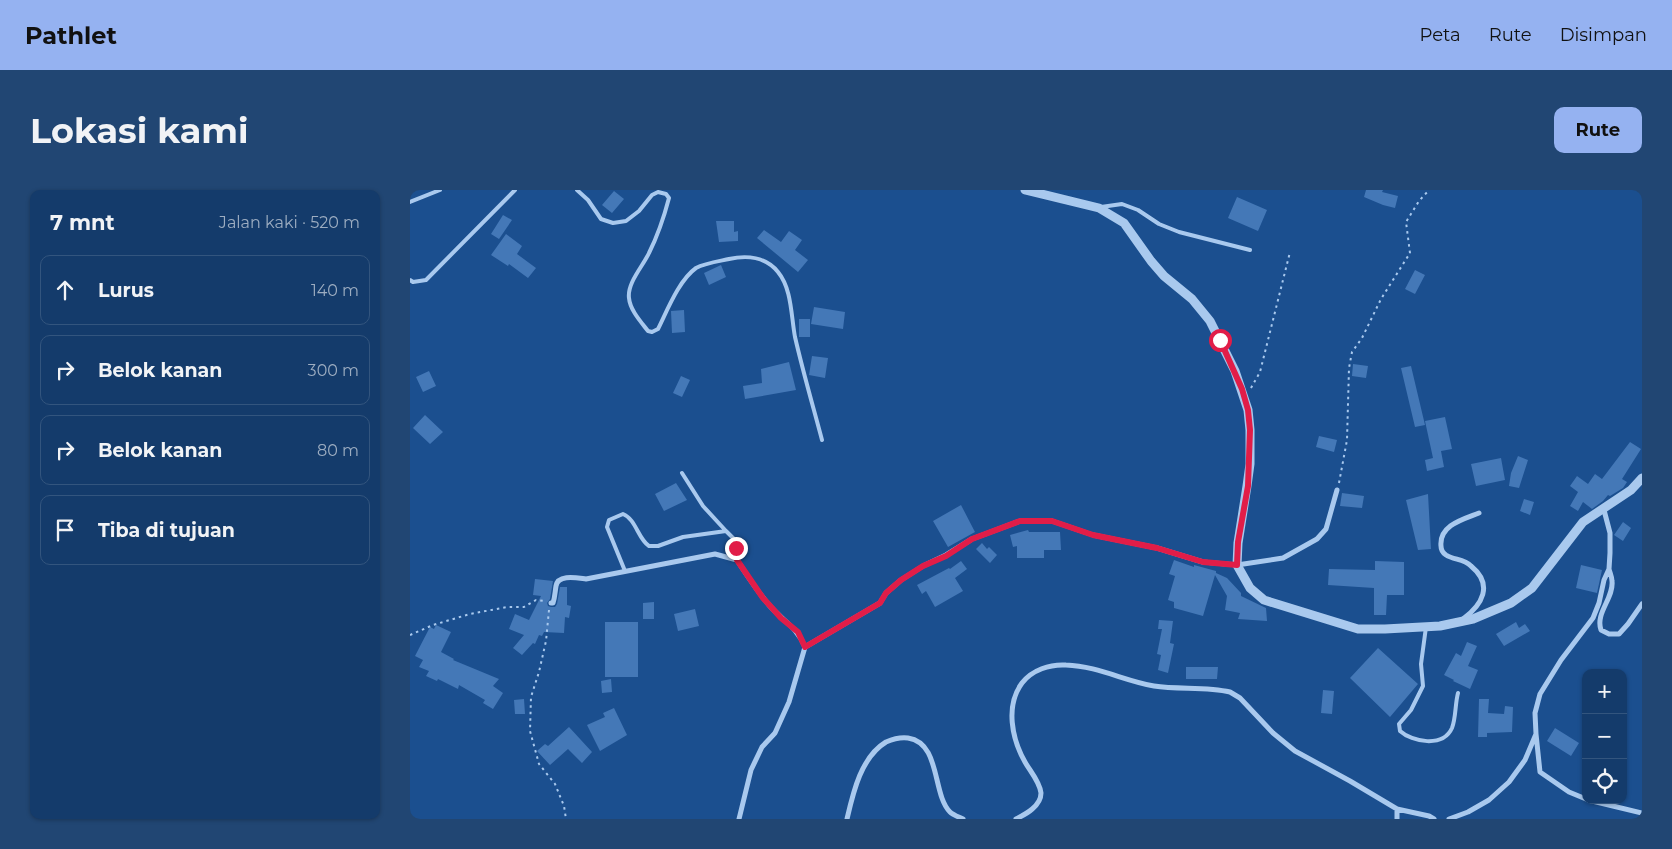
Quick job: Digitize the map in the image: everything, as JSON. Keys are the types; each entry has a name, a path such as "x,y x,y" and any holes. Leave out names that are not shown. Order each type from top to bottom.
{"street":[{"path":"1026,190 1099,208 1124,223 1164,276 1192,299 1210,321 1229,358 1242,389 1248,410 1250,447 1248,486 1238,542 1237,565 1250,588 1264,600 1358,629 1426,627 1480,616 1519,598 1539,581 1583,522 1604,510 1638,484 1642,478"},
{"path":"805,647 880,603 886,593 901,580 923,566 946,556 972,539 1020,521 1052,521 1093,535 1157,548 1203,562 1237,565 1283,558 1317,539 1326,529 1337,490"},
{"path":"1582,798 1569,792 1540,772 1535,713 1540,694 1561,660 1593,618 1609,569 1610,534 1604,510"},
{"path":"1458,622 1473,612 1482,600 1484,590 1482,581 1471,565 1445,555 1440,543 1447,529 1463,519 1479,513"},
{"path":"551,603 554,600 556,584 559,580 565,578 586,579 714,554 720,554 737,560 763,598 781,618 798,632 805,647 789,702 775,733 762,747 750,770 738,819"},
{"path":"1609,569 1612,589 1599,621 1601,630 1608,634 1619,634 1642,604"},
{"path":"1016,819 1036,805 1041,793 1039,785 1023,757 1016,740 1012,714 1015,697 1024,681 1032,674 1044,667 1057,665 1093,669 1153,686 1230,692 1240,698 1288,747 1397,809 1429,816 1434,819"},
{"path":"1448,819 1479,806 1499,792 1525,760 1536,734"},
{"path":"846,819 856,785 869,760 885,743 904,738 916,740 924,747 934,766 950,812 963,819"},
{"path":"1605,804 1642,812"},
{"path":"1397,809 1397,819"}],"lane":[{"path":"410,202 440,190"},
{"path":"410,280 413,282 426,280 515,190"},
{"path":"577,190 588,200 601,219 613,223 626,221 639,211 652,195 658,192 666,194 668,198 662,222 649,254 635,278 628,296 630,305 648,331 652,332 658,329 681,286 697,268 739,257 754,258 768,262 778,272 788,294 795,337 822,440"},
{"path":"1099,208 1122,204 1138,210 1159,224 1174,231 1250,250"},
{"path":"682,473 703,506 734,539 737,560"},
{"path":"625,571 607,527 610,520 618,516 628,516 649,546 658,546 683,537 726,531"},
{"path":"1426,627 1421,664 1423,686 1411,710 1399,724 1400,731 1412,739 1424,742 1437,740 1448,734 1453,725 1458,693"}],"path":[{"path":"1337,490 1347,440 1349,368 1352,352 1362,338 1380,299 1410,253 1406,222 1419,201 1429,190"},
{"path":"1242,389 1249,390 1260,372 1290,252"},
{"path":"410,635 433,625 481,611 507,607 524,607 536,600 545,600 551,603 541,664 531,697 530,731 539,764 555,784 564,806 566,819"}],"building":[{"path":"1366,190 1383,190 1382,192 1398,196 1395,208 1364,197"},
{"path":"614,191 624,199 612,213 602,205"},
{"path":"1237,197 1267,210 1258,231 1228,218"},
{"path":"503,215 512,220 499,239 491,234"},
{"path":"716,221 734,221 734,232 738,231 738,241 719,242"},
{"path":"764,230 781,242 789,231 802,240 795,250 808,260 798,272 757,238"},
{"path":"506,234 522,246 517,254 536,268 528,278 509,264 508,266 491,255"},
{"path":"721,265 726,277 709,285 704,273"},
{"path":"1415,270 1425,275 1415,294 1405,289"},
{"path":"814,307 845,312 843,329 811,324"},
{"path":"684,310 685,332 672,333 671,311"},
{"path":"799,319 810,319 810,337 799,337"},
{"path":"812,356 828,358 825,378 809,375"},
{"path":"789,362 796,390 745,399 743,386 762,383 761,369"},
{"path":"1353,364 1368,366 1366,378 1352,376"},
{"path":"1411,366 1425,425 1415,427 1401,368"},
{"path":"429,371 436,386 423,392 416,377"},
{"path":"681,376 690,380 682,397 673,393"},
{"path":"425,415 443,432 430,444 413,428"},
{"path":"1445,417 1452,449 1441,451 1444,467 1427,471 1425,460 1433,458 1425,421"},
{"path":"1319,436 1337,440 1334,452 1316,447"},
{"path":"1630,442 1641,449 1622,479 1627,482 1623,488 1610,496 1608,495 1592,509 1583,502 1578,511 1570,506 1578,492 1570,486 1577,476 1588,484 1595,474 1602,479"},
{"path":"1518,456 1528,460 1519,488 1509,486 1511,473"},
{"path":"1501,458 1505,480 1476,486 1471,464"},
{"path":"676,483 687,500 664,511 655,494"},
{"path":"1342,493 1364,496 1362,508 1340,506"},
{"path":"1428,494 1431,549 1418,550 1406,500"},
{"path":"1524,499 1534,502 1530,515 1520,511"},
{"path":"961,505 975,532 948,547 933,521"},
{"path":"1623,522 1631,528 1623,541 1614,535"},
{"path":"1028,530 1029,532 1060,532 1061,550 1044,550 1044,558 1017,558 1017,546 1013,547 1010,535"},
{"path":"982,543 987,549 989,547 997,555 990,563 976,549"},
{"path":"1174,560 1194,567 1194,565 1216,571 1216,573 1227,578 1241,593 1241,596 1266,608 1267,621 1238,619 1240,613 1225,610 1227,596 1215,575 1203,616 1174,608 1174,602 1168,600 1175,576 1169,574"},
{"path":"961,561 967,569 955,578 963,591 935,607 926,591 922,594 917,585 950,569"},
{"path":"1375,561 1404,562 1404,595 1387,595 1386,615 1374,615 1374,588 1328,585 1329,569 1375,570"},
{"path":"1581,565 1602,570 1597,593 1576,588"},
{"path":"535,579 553,581 550,599 547,603 551,607 555,607 557,604 560,587 567,587 567,605 571,606 569,618 565,617 564,633 544,632 542,636 539,635 535,644 533,643 522,655 513,648 524,635 509,629 515,614 529,620 541,596 533,595"},
{"path":"654,602 654,619 643,619 643,603"},
{"path":"695,609 699,626 678,631 674,614"},
{"path":"1159,620 1173,621 1170,643 1174,644 1168,673 1158,670 1161,655 1157,654 1162,629 1158,629"},
{"path":"605,622 638,622 638,677 605,677"},
{"path":"1516,622 1519,628 1525,624 1530,631 1504,646 1496,634"},
{"path":"436,625 451,632 441,652 453,660 499,679 493,686 503,693 493,709 483,703 485,700 459,685 458,689 438,679 437,681 426,676 429,671 419,667 423,660 415,656 430,627 434,629"},
{"path":"1467,642 1477,646 1468,666 1478,670 1470,689 1444,675 1456,653 1461,656"},
{"path":"1378,648 1418,684 1390,717 1350,678"},
{"path":"1186,667 1218,667 1217,679 1186,679"},
{"path":"611,679 612,692 602,693 601,681"},
{"path":"1323,690 1334,691 1332,714 1321,713"},
{"path":"524,699 525,714 515,714 514,700"},
{"path":"1479,699 1489,699 1488,713 1504,714 1505,706 1513,707 1512,732 1487,733 1487,737 1478,737"},
{"path":"614,708 627,735 600,751 587,725 605,717 603,713"},
{"path":"569,727 592,752 582,763 568,749 550,765 537,751 545,744 548,746"},
{"path":"1555,728 1579,743 1571,756 1547,741"}],"route":[{"path":"736,548 737,560 763,598 781,618 794,627 805,647 880,603 886,593 901,580 923,566 946,556 972,539 1020,521 1052,521 1078,528 1093,535 1157,548 1203,562 1237,565 1238,542 1248,486 1250,430 1248,410 1242,389 1220,340"}]}
